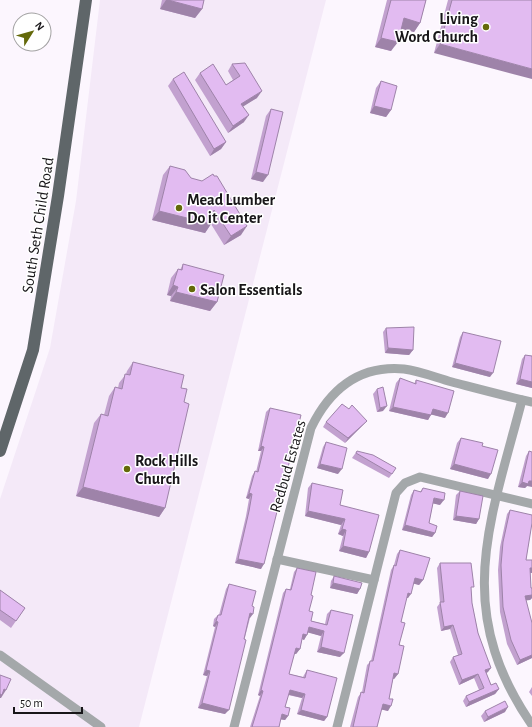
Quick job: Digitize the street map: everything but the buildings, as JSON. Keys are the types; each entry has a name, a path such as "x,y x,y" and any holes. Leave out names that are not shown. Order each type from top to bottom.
{"main road":[{"name":"South Seth Child Road","path":"0,451 33,350 58,196 86,0"}],"street":[{"name":"Redbud Estates","path":"234,727 311,428 330,397 348,382 360,375 383,369 406,370 532,402"},
{"path":"522,400 498,494 485,556 484,598 491,643 500,668 516,702 532,725"},
{"path":"337,727 396,493 405,483 420,477 498,494 532,504"},
{"path":"277,559 374,580"},
{"path":"0,655 101,727"}],"shaded area":[{"path":"100,0 326,0 139,727 0,727 0,499 50,348 76,201"}],"place":[{"name":"Living Word Church","path":"486,27"},
{"name":"Mead Lumber Do it Center","path":"179,208"},
{"name":"Salon Essentials","path":"192,289"},
{"name":"Rock Hills Church","path":"127,469"}]}
